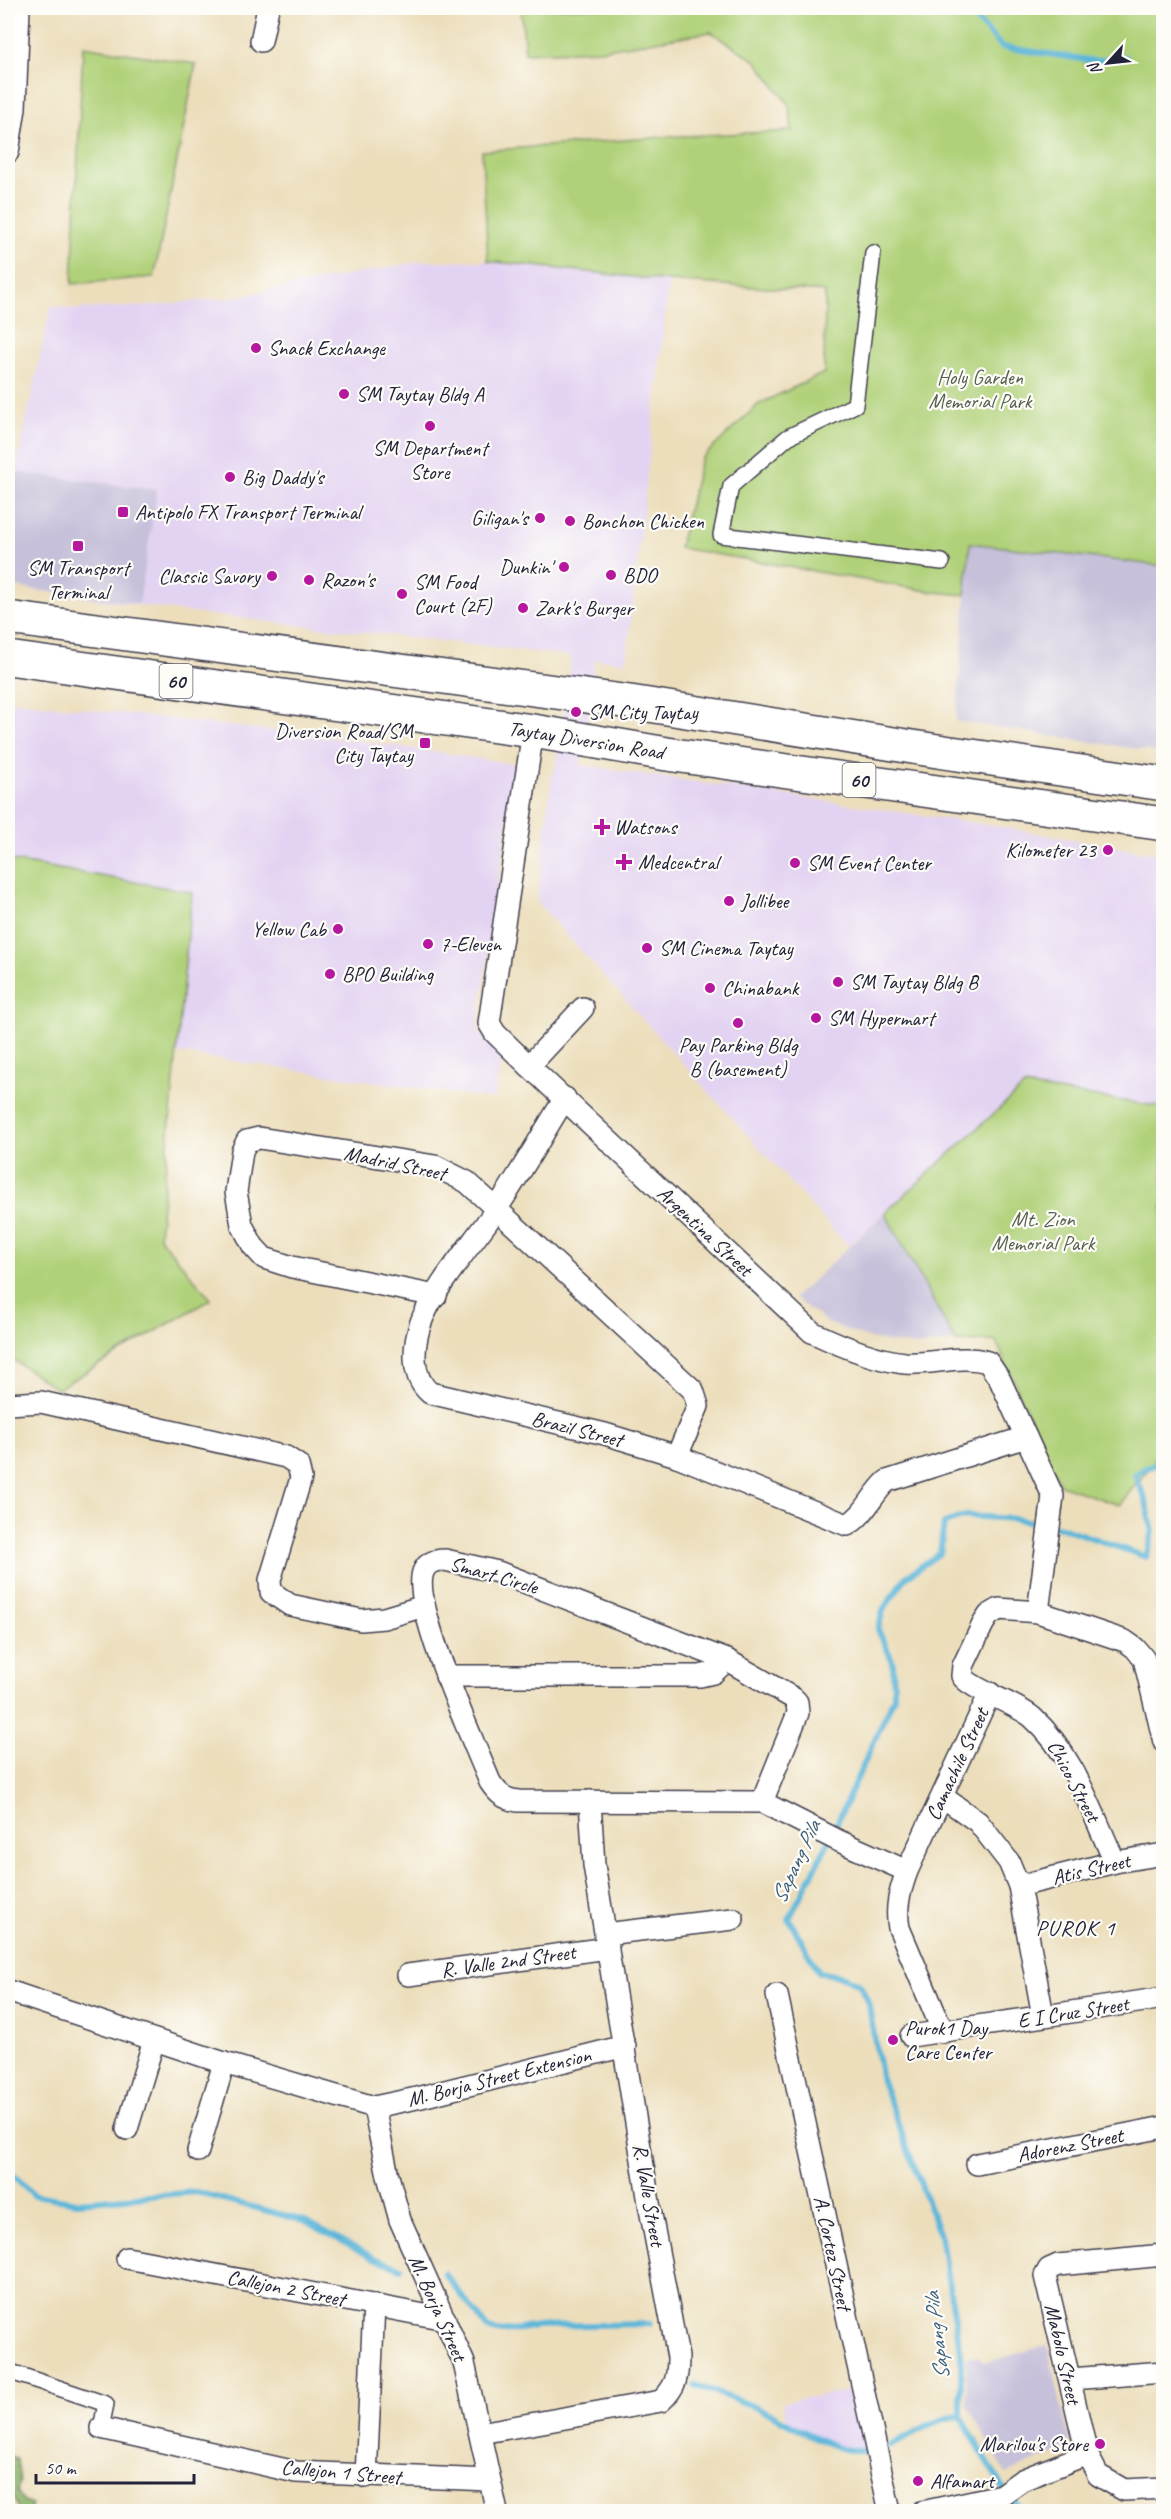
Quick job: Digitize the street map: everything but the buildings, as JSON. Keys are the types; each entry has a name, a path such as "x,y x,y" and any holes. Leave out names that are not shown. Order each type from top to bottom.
{"main road":[{"name":"Taytay Diversion Road","path":"8,618 630,702 934,751 1164,784"},
{"name":"Taytay Diversion Road","path":"8,658 533,731 678,755 1164,825"}],"street":[{"path":"261,41 268,8"},
{"path":"8,152 15,108 15,10"},
{"path":"873,253 855,405 788,437 731,486 721,535 942,562"},
{"name":"Argentina Street","path":"533,731 489,1023 495,1033 529,1066 812,1332 848,1349 905,1363 973,1358 988,1362 1000,1380 1053,1496 1038,1612"},
{"path":"529,1066 583,1008"},
{"name":"Brazil Street","path":"565,1098 496,1210 436,1296 420,1325 415,1359 416,1373 421,1385 430,1393 604,1434 677,1456 847,1525 857,1520 878,1489 887,1481 1026,1437"},
{"name":"Madrid Street","path":"436,1296 291,1267 264,1258 252,1246 242,1225 236,1192 242,1151 247,1142 259,1138 435,1166 467,1182 693,1390 698,1406 677,1456"},
{"path":"8,1404 41,1402 286,1457 298,1465 301,1478 270,1580 271,1593 290,1605 361,1620 384,1618 424,1606"},
{"name":"Smart Circle","path":"437,1560 453,1561 498,1572 727,1660 794,1698 799,1708 762,1802 518,1801 507,1799 497,1793 490,1782 446,1676 424,1606 422,1575 424,1570 437,1560"},
{"name":"Camachile Street","path":"943,2032 899,1928 896,1912 907,1871 990,1693 969,1684 962,1672 982,1624 989,1615 999,1609 1038,1612 1125,1641 1136,1648 1148,1670 1164,1742"},
{"path":"446,1676 700,1676 713,1673 727,1660"},
{"name":"Chico Street","path":"990,1693 1031,1716 1054,1739 1072,1769 1114,1862"},
{"path":"943,1797 978,1822 1009,1862 1019,1886 1043,2016"},
{"name":"R. Valle Street","path":"480,2433 661,2400 675,2386 678,2374 678,2357 650,2209 594,1865 590,1801"},
{"path":"762,1802 839,1841 907,1871"},
{"name":"Atis Street","path":"1019,1886 1114,1862 1164,1854"},
{"name":"R. Valle 2nd Street","path":"408,1975 733,1918"},
{"path":"8,1991 154,2040 374,2107"},
{"name":"A. Cortez Street","path":"777,1995 890,2511"},
{"name":"E I Cruz Street","path":"911,2036 1164,1998"},
{"path":"127,2128 154,2040"},
{"name":"M. Borja Street Extension","path":"374,2107 624,2046"},
{"path":"198,2151 224,2062"},
{"name":"M. Borja Street","path":"374,2107 388,2176 400,2220 464,2364 497,2511"},
{"name":"Adorenz Street","path":"977,2164 1164,2127"},
{"name":"Mabolo Street","path":"1164,2255 1058,2265 1049,2269 1045,2276 1087,2454 1098,2475 1124,2490 1164,2488"},
{"name":"Callejon 2 Street","path":"127,2258 445,2319"},
{"path":"366,2477 374,2305"},
{"name":"Callejon 1 Street","path":"8,2371 106,2404 101,2428 296,2472 366,2477 489,2480"},
{"path":"1070,2379 1164,2372"},
{"path":"922,2511 1003,2500 1022,2480 1087,2454"}],"shaded area":[{"name":"SM City Taytay","path":"423,261 488,261 669,281 626,662 595,659 581,765 988,825 1163,855 1163,1107 1024,1087 848,1246 537,902 552,776 557,762 571,656 194,613 8,586 8,506 51,305 70,309 148,306 236,297"},
{"name":"SM Transport Terminal","path":"15,472 157,490 139,604 8,586 8,506"},
{"path":"970,543 1163,566 1163,753 956,721"},
{"path":"8,700 376,743 515,764 477,1031 503,1053 494,1099 177,1053 184,975 8,948"},
{"path":"885,1213 956,1342 914,1346 870,1339 828,1323 794,1298"},
{"path":"1047,2345 1070,2442 1066,2448 1006,2474 967,2405 966,2358 977,2355 984,2363"},
{"path":"854,2390 867,2450 842,2448 787,2424 783,2402"}],"green space":[{"name":"Holy Garden Memorial Park","path":"521,8 1163,8 1163,566 970,543 965,595 934,592 679,548 701,459 759,404 824,373 825,292 669,281 488,261 482,151 663,137 792,131 789,105 756,61 711,32 600,50 525,53"},
{"path":"83,46 196,64 154,277 72,284"},
{"path":"8,860 192,892 159,1237 211,1299 57,1389 8,1356"},
{"name":"Mt. Zion Memorial Park","path":"1024,1086 1163,1107 1163,1454 1119,1505 1060,1485 996,1341 956,1342 885,1213"},
{"path":"8,2455 17,2459 20,2481 17,2491 24,2502 32,2505 30,2511 19,2511 13,2496 8,2494"}],"waterway":[{"name":"Sapang Pila","path":"966,8 1002,47 1095,61 1126,57"},
{"name":"Sapang Pila","path":"1024,2512 1003,2489 961,2416 961,2353 940,2235 882,2081 868,2001 860,1985 844,1977 819,1972 789,1919 827,1845 894,1697 893,1662 878,1630 883,1610 906,1577 940,1553 944,1523 966,1516 1016,1519 1061,1527 1146,1557 1153,1532 1146,1501 1135,1475 1146,1468 1164,1462"},
{"path":"8,2170 34,2195 77,2202 196,2192 305,2221 374,2258 401,2268"},
{"path":"444,2273 488,2329 502,2332 537,2326 650,2324"},
{"path":"695,2385 764,2411 831,2445 855,2451 880,2448 937,2421 961,2416"}],"place":[{"name":"Snack Exchange","path":"256,348"},
{"name":"SM Taytay Bldg A","path":"344,394"},
{"name":"SM Department Store","path":"430,426"},
{"name":"Big Daddy's","path":"230,477"},
{"name":"Antipolo FX Transport Terminal","path":"123,512"},
{"name":"Giligan's","path":"540,518"},
{"name":"Bonchon Chicken","path":"570,521"},
{"name":"SM Transport Terminal","path":"78,546"},
{"name":"Dunkin'","path":"564,567"},
{"name":"BDO","path":"611,575"},
{"name":"Classic Savory","path":"272,576"},
{"name":"Razon's","path":"309,580"},
{"name":"SM Food Court (2F)","path":"402,594"},
{"name":"Zark's Burger","path":"523,608"},
{"name":"SM City Taytay","path":"576,712"},
{"name":"Diversion Road/SM City Taytay","path":"425,743"},
{"name":"Watsons","path":"602,827"},
{"name":"Kilometer 23","path":"1108,850"},
{"name":"Medcentral","path":"624,862"},
{"name":"SM Event Center","path":"795,863"},
{"name":"Jollibee","path":"729,901"},
{"name":"Yellow Cab","path":"338,929"},
{"name":"7-Eleven","path":"428,944"},
{"name":"SM Cinema Taytay","path":"647,948"},
{"name":"BPO Building","path":"330,974"},
{"name":"SM Taytay Bldg B","path":"838,982"},
{"name":"Chinabank","path":"710,988"},
{"name":"SM Hypermart","path":"816,1018"},
{"name":"Pay Parking Bldg B (basement)","path":"738,1023"},
{"name":"Purok1 Day Care Center","path":"893,2040"},
{"name":"Marilou's Store","path":"1100,2444"},
{"name":"Alfamart","path":"918,2481"}],"district":[{"name":"PUROK 1","path":"1076,1928"}]}
